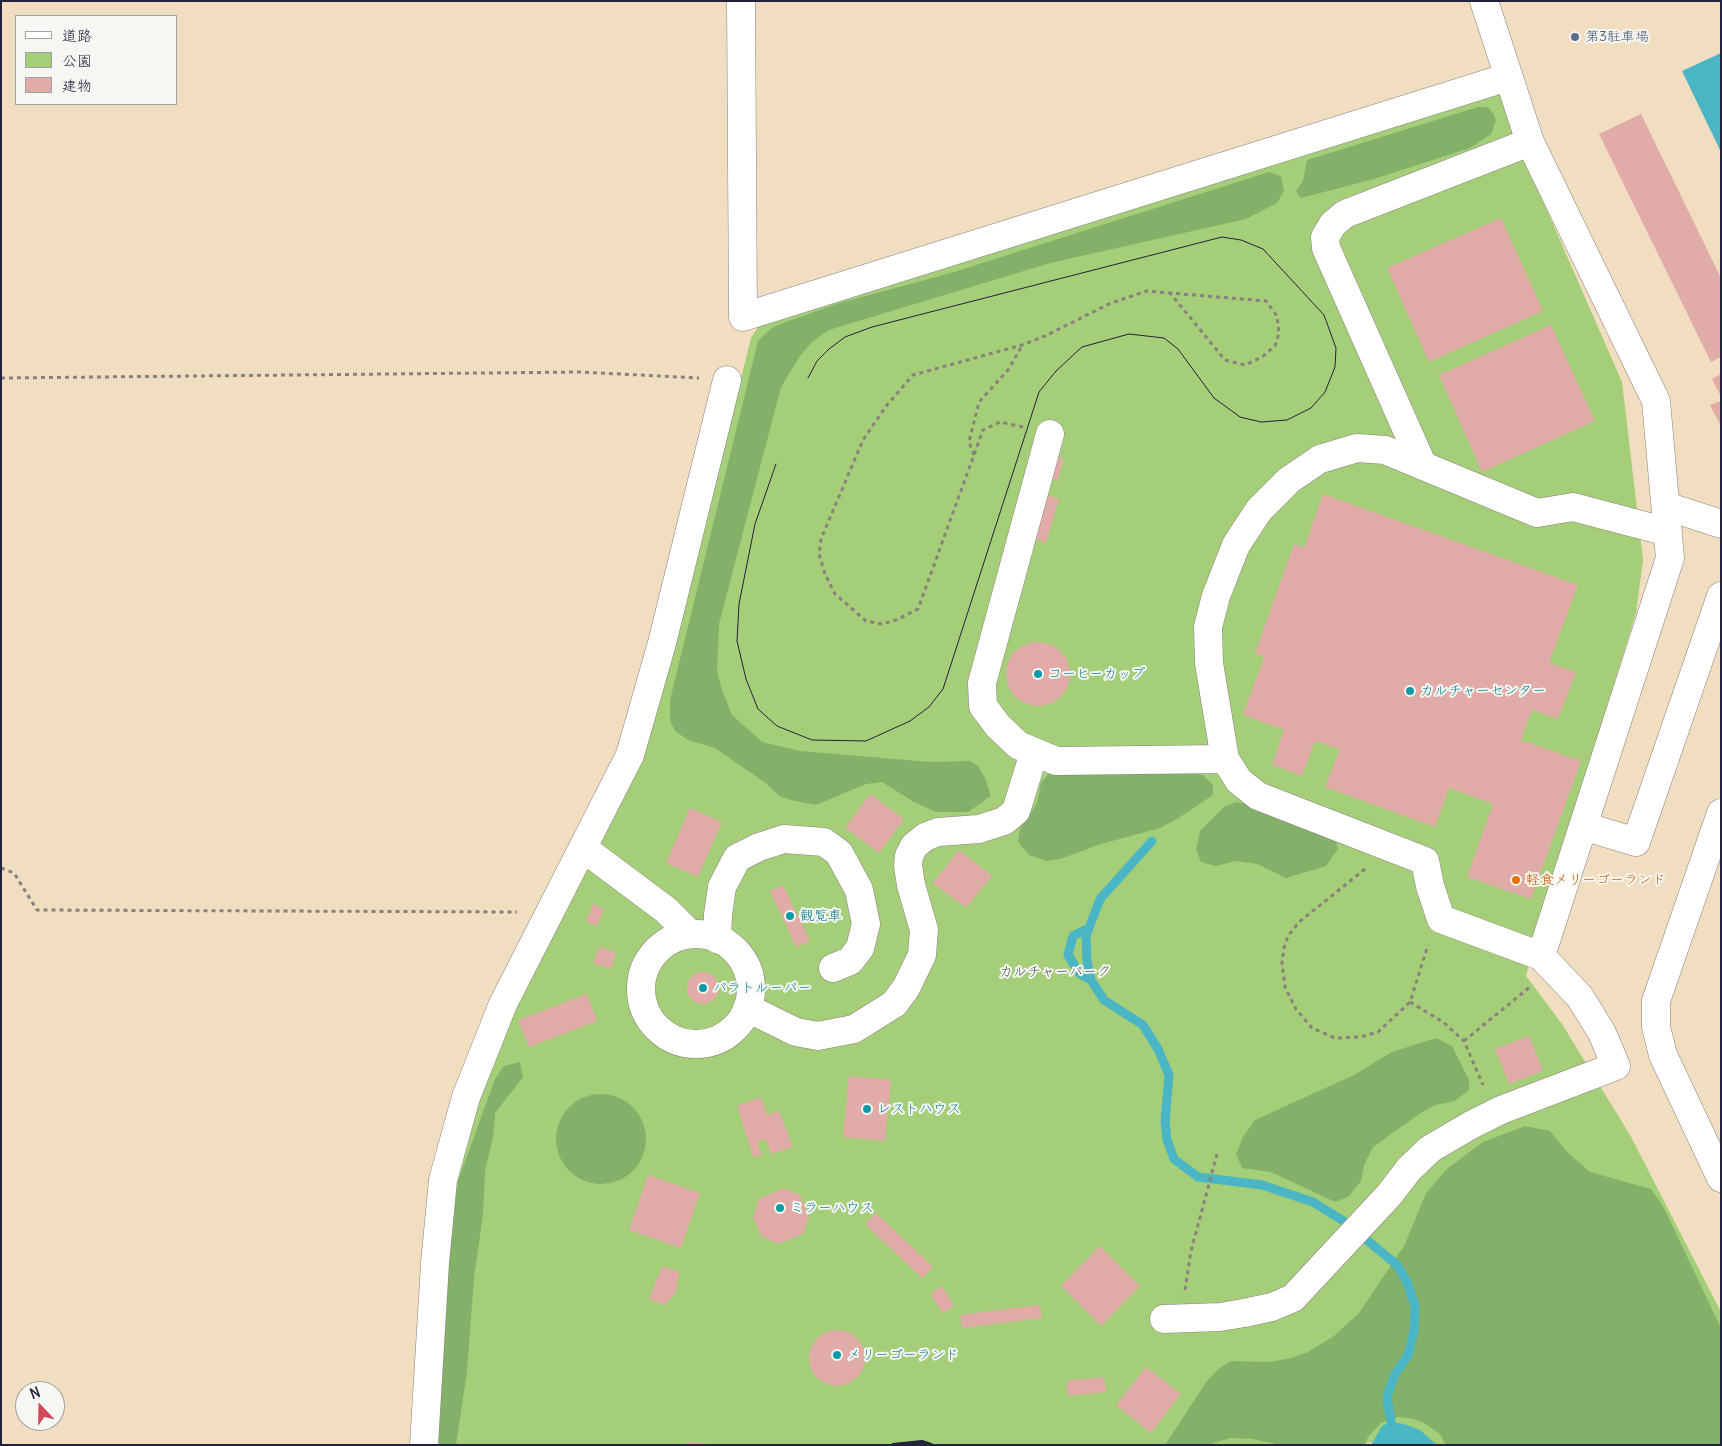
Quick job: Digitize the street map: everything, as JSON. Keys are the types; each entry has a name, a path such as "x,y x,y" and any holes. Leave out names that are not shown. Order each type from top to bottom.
{"street":[{"path":"741,1 743,317 1508,77"},
{"path":"1484,1 1530,142 1656,401 1670,558 1583,826 1547,963"},
{"path":"1423,466 1326,248 1325,237 1333,224 1345,214 1530,142"},
{"path":"424,1445 435,1273 444,1180 466,1097 496,1023 630,755 662,643 727,380"},
{"path":"1050,434 982,683 983,706 998,726 1018,745 1056,761 1225,758"},
{"path":"1172,1319 1244,1313 1272,1307 1293,1298 1368,1219 1409,1169 1430,1149 1471,1125 1495,1114 1616,1066 1602,1033 1580,997 1547,963 1441,919 1430,886 1425,861 1258,796 1239,781 1225,758 1209,663 1208,628 1216,596 1236,545 1259,510 1289,480 1320,460 1357,448 1385,450 1537,513 1574,507 1721,524"},
{"path":"1583,826 1636,842 1721,596"},
{"path":"746,1008 796,1032 818,1036 854,1029 894,1004 906,988 922,956 924,930 908,866 909,856 914,846 925,837 938,832 979,829 1004,821 1016,811 1034,753"},
{"path":"1721,813 1656,1001 1656,1027 1663,1055 1721,1178"},
{"path":"717,939 722,887 737,858 759,847 784,839 812,839 824,842 839,853 859,890 866,924 860,948 850,961 833,968"},
{"path":"583,848 666,910 690,934"},
{"path":"690,934 711,936 729,945 743,960 750,978 750,998 742,1018 729,1032 710,1042 690,1043 671,1038 654,1026 644,1008 640,988 644,969 655,952 671,939 690,934"}],"path":[{"path":"1050,434 1000,422 983,430 918,609 896,620 882,624 866,621 856,615 835,594 825,574 819,554 821,539 832,509 863,440 887,405 913,375 1022,345 1133,294 1147,291 1170,292 1266,301 1276,316 1279,333 1275,346 1262,357 1245,365 1225,360 1170,292"},
{"path":"974,455 969,442 979,402 1015,360 1022,345"},
{"path":"1,378 580,372 727,380"},
{"path":"1382,844 1367,868 1299,922 1288,936 1282,964 1285,987 1296,1009 1312,1028 1335,1038 1360,1037 1378,1032 1410,1002 1428,944 1441,919"},
{"path":"1,868 14,873 38,910 552,912"},
{"path":"1464,1041 1547,963"},
{"path":"1410,1002 1443,1022 1464,1041 1495,1114"},
{"path":"1172,1319 1209,1190 1217,1154"}],"green space":[{"name":"カルチャーパーク","path":"1504,87 1542,199 1622,382 1643,560 1636,613 1544,909 1526,976 1562,1024 1630,1135 1721,1312 1721,1445 1425,1445 1410,1439 1345,1445 431,1445 452,1176 480,1087 527,975 600,835 659,707 751,338 758,327"},
{"path":"1478,107 1488,107 1496,120 1491,134 1470,148 1374,179 1301,198 1296,191 1303,181 1307,160"},
{"path":"1269,172 1281,176 1284,191 1277,203 1246,219 1050,263 829,330 813,341 800,356 781,387 719,624 717,672 732,715 762,742 800,751 930,762 970,761 978,766 985,778 991,796 968,812 936,812 914,802 882,782 866,784 816,805 795,801 779,796 767,784 715,748 688,740 675,731 670,720 670,700 758,341 766,333 775,326 836,304 954,272"},
{"path":"1179,770 1203,775 1213,785 1213,795 1160,828 1101,844 1060,859 1046,861 1029,855 1018,842 1020,829 1037,803 1041,783 1049,773"},
{"path":"1236,802 1335,837 1338,849 1326,866 1286,878 1257,864 1236,861 1216,866 1201,862 1196,850 1200,831 1224,807"},
{"path":"1436,1038 1452,1046 1469,1080 1469,1090 1455,1101 1436,1105 1422,1112 1373,1147 1364,1165 1361,1181 1348,1197 1335,1202 1271,1172 1242,1168 1236,1154 1243,1137 1255,1120 1354,1075 1392,1052"},
{"path":"520,1062 523,1077 495,1113 493,1137 485,1171 483,1214 474,1278 467,1371 456,1445 439,1445 437,1430 443,1272 452,1230 458,1181 495,1079 504,1066"},
{"path":"601,1094 610,1095 626,1102 638,1114 645,1130 645,1148 638,1164 626,1176 610,1183 601,1184 592,1183 576,1176 564,1164 557,1148 556,1139 557,1130 564,1114 576,1102 592,1095"},
{"path":"1525,1126 1550,1131 1568,1153 1590,1172 1651,1189 1664,1208 1721,1328 1721,1445 1446,1445 1440,1434 1424,1423 1414,1419 1398,1417 1381,1423 1368,1437 1365,1445 1281,1445 1252,1439 1230,1438 1208,1445 1165,1445 1207,1381 1217,1370 1231,1361 1269,1362 1292,1358 1308,1352 1334,1336 1359,1313 1404,1246 1426,1193 1448,1168 1483,1142"}],"water":[{"path":"1721,53 1721,152 1682,71"},
{"path":"1391,1422 1404,1424 1420,1430 1437,1445 1371,1445 1382,1426"}],"building":[{"path":"1641,114 1721,278 1721,357 1711,362 1599,134"},
{"path":"1501,218 1543,311 1429,362 1387,268"},
{"path":"1551,325 1595,421 1482,472 1439,375"},
{"path":"1721,374 1721,397 1712,379"},
{"path":"1721,401 1721,426 1710,405"},
{"path":"1055,457 1064,459 1057,481 1049,478"},
{"path":"1043,494 1059,499 1046,543 1030,538"},
{"name":"カルチャーセンター","path":"1323,494 1578,585 1549,663 1576,672 1558,719 1532,710 1521,740 1581,761 1531,899 1467,877 1493,804 1449,788 1435,827 1325,787 1340,749 1315,741 1302,776 1272,765 1284,730 1243,715 1264,657 1255,653 1294,544 1304,548"},
{"name":"コーヒーカップ","path":"1038,642 1050,645 1061,651 1067,662 1070,674 1067,686 1061,697 1050,703 1038,706 1026,703 1015,697 1009,686 1006,674 1009,662 1015,651 1026,645"},
{"path":"870,794 904,819 879,853 845,828"},
{"path":"690,808 722,822 698,877 666,863"},
{"path":"959,850 992,876 966,908 933,883"},
{"name":"観覧車","path":"783,885 810,941 796,947 770,891"},
{"path":"593,904 604,909 597,926 586,922"},
{"path":"599,947 616,952 611,969 593,963"},
{"name":"パラトルーパー","path":"703,972 714,977 719,988 714,999 703,1004 692,999 687,988 692,977"},
{"path":"587,994 597,1021 529,1047 518,1020"},
{"path":"1529,1036 1543,1071 1509,1084 1495,1049"},
{"name":"レストハウス","path":"849,1076 891,1080 885,1141 843,1137"},
{"path":"761,1097 767,1115 779,1111 793,1147 771,1154 766,1139 757,1142 762,1155 753,1157 737,1106"},
{"path":"648,1175 700,1193 681,1248 629,1230"},
{"name":"ミラーハウス","path":"784,1188 800,1195 809,1217 803,1234 778,1244 761,1236 753,1217 759,1199"},
{"path":"876,1213 933,1267 922,1278 865,1224"},
{"path":"1100,1246 1140,1286 1101,1326 1061,1286"},
{"path":"662,1266 679,1272 676,1292 665,1305 649,1299"},
{"path":"942,1286 954,1306 943,1313 930,1294"},
{"path":"1040,1305 1042,1318 962,1328 960,1315"},
{"name":"メリーゴーランド","path":"831,1330 843,1330 853,1334 861,1342 865,1358 861,1374 853,1382 843,1386 831,1386 821,1382 813,1374 809,1364 809,1352 813,1342 821,1334"},
{"path":"1146,1367 1181,1394 1151,1433 1116,1405"},
{"path":"1104,1377 1106,1392 1068,1396 1066,1381"},
{"path":"689,1442 703,1443 708,1445 683,1445"}],"waterway":[{"path":"1152,841 1100,899 1086,936 1087,961 1091,980 1104,1000 1143,1025 1158,1049 1169,1075 1165,1121 1167,1140 1174,1159 1198,1177 1262,1185 1313,1202 1345,1222 1397,1265 1407,1282 1415,1306 1414,1331 1408,1355 1394,1376 1387,1397 1391,1422"},
{"path":"1087,929 1073,936 1068,955 1080,974 1091,980"}],"tram line":[{"path":"776,464 755,524 739,604 737,641 746,679 758,709 777,726 812,740 866,741 910,721 929,707 943,689 1039,392 1056,371 1082,347 1129,334 1164,338 1178,349 1214,398 1240,417 1261,422 1287,420 1311,408 1325,392 1335,367 1336,348 1324,315 1263,249 1241,240 1222,237 872,327 845,337 829,349 817,361 808,378"}],"railway":[{"path":"893,1445 922,1442 931,1445"}],"place":[{"name":"第3駐車場","path":"1575,37"},
{"name":"コーヒーカップ","path":"1038,674"},
{"name":"カルチャーセンター","path":"1410,691"},
{"name":"軽食メリーゴーランド","path":"1516,880"},
{"name":"観覧車","path":"790,916"},
{"name":"パラトルーパー","path":"703,988"},
{"name":"レストハウス","path":"867,1109"},
{"name":"ミラーハウス","path":"780,1208"},
{"name":"メリーゴーランド","path":"837,1355"}]}
